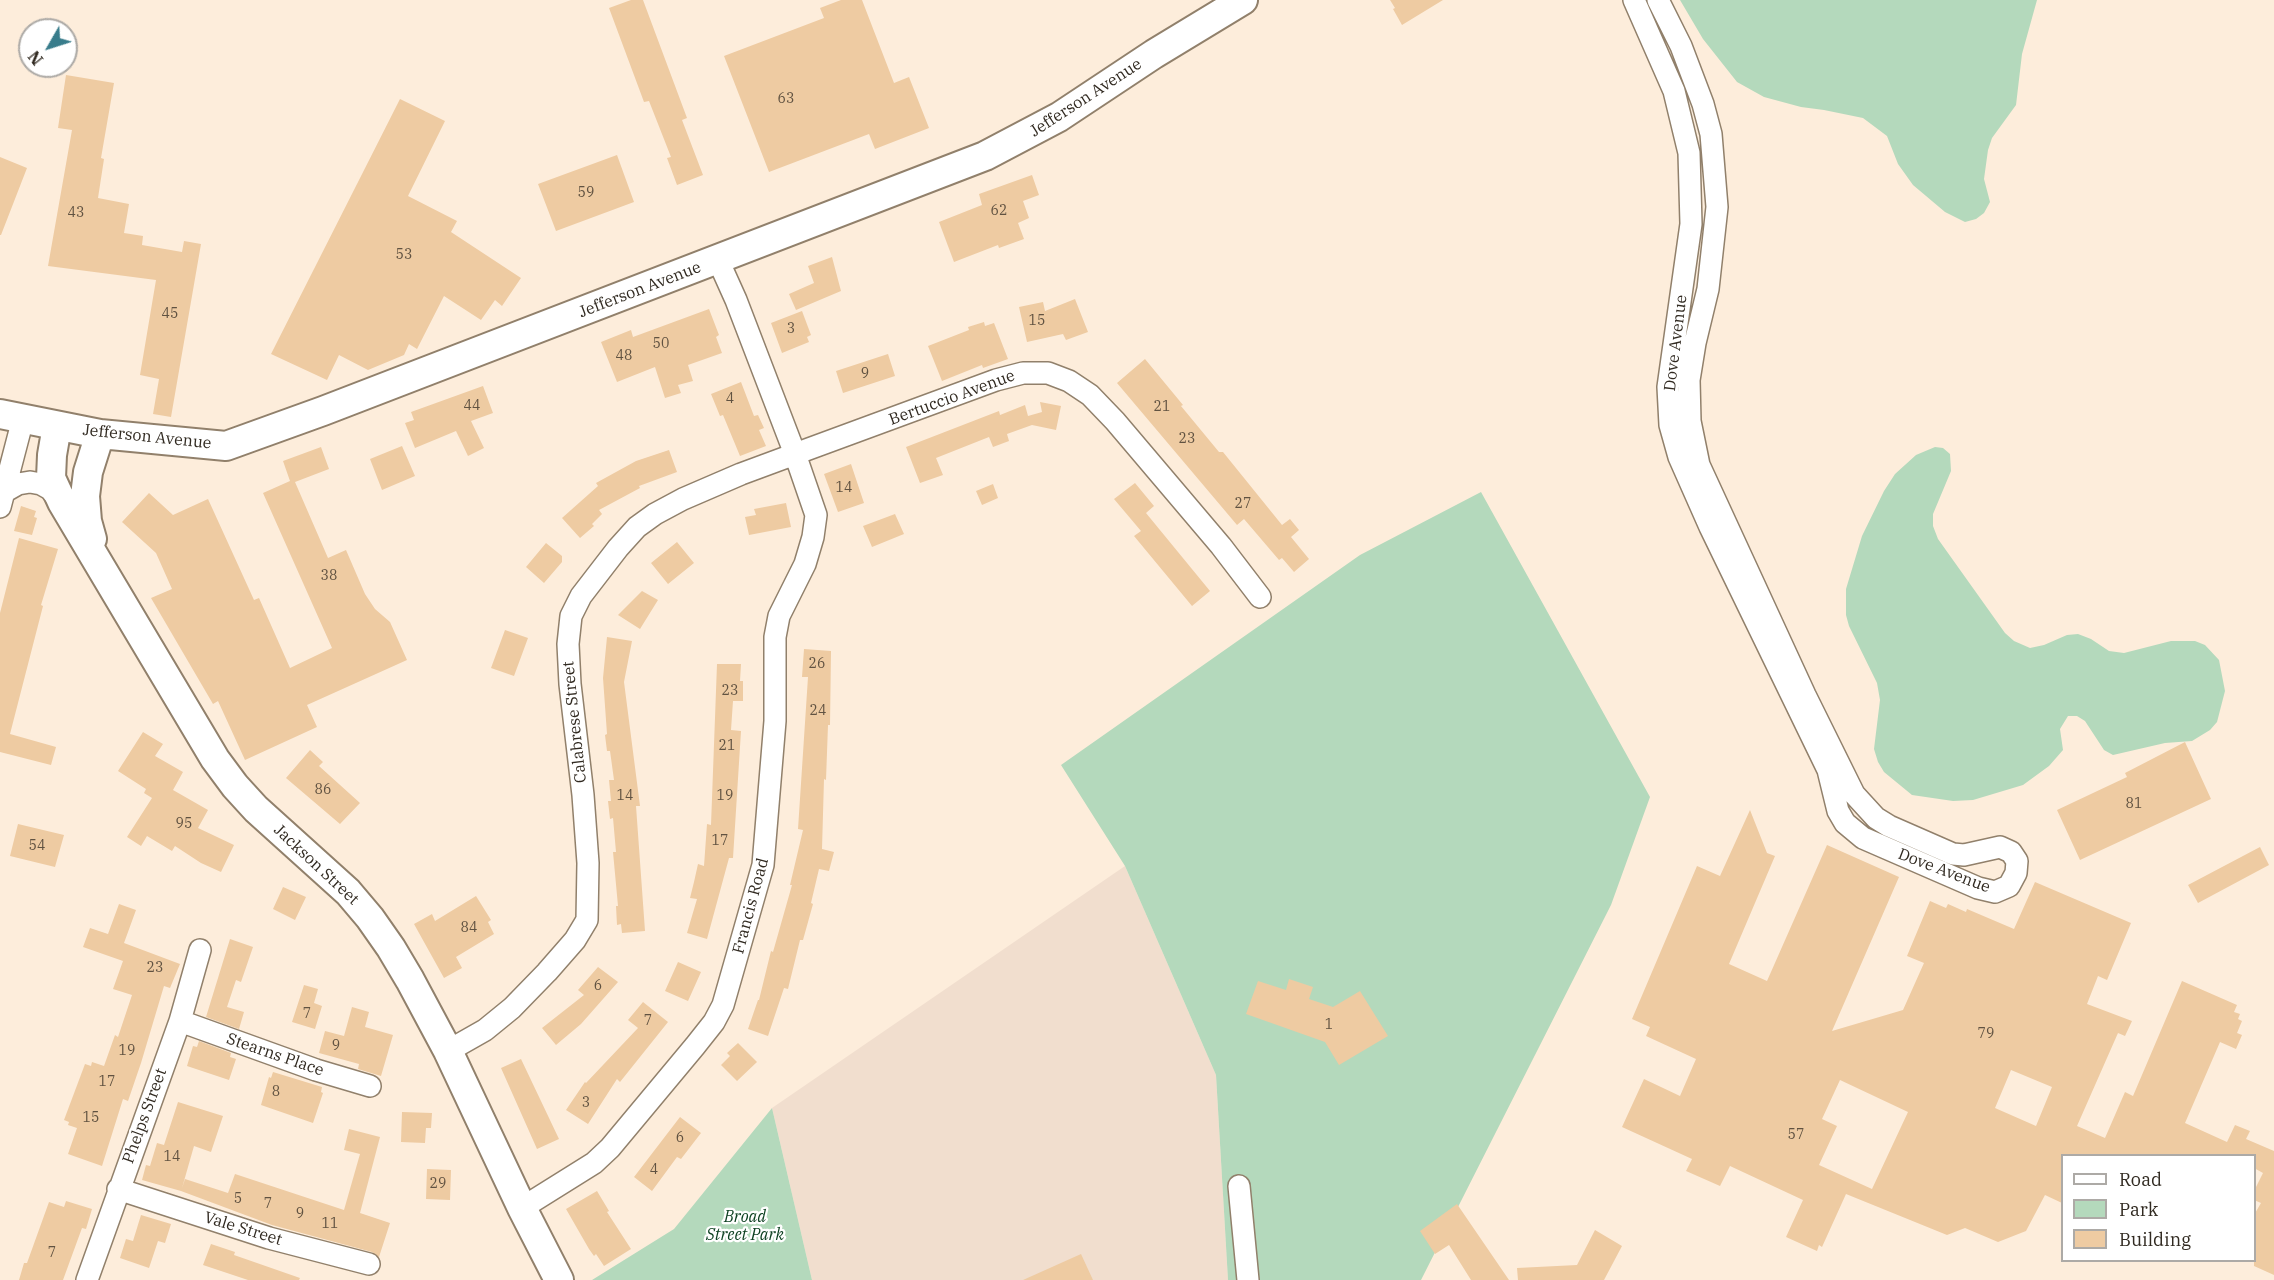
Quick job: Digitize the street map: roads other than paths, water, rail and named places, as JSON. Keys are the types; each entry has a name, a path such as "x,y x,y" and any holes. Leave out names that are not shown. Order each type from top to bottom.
{"main road":[{"name":"Jefferson Avenue","path":"12,416 100,434 226,446 947,172 1023,138 1243,0"},
{"name":"Jackson Street","path":"57,426 51,478 62,502 215,759 256,809 337,882 370,918 410,980 448,1051 522,1208 559,1280"},
{"name":"Jackson Street","path":"99,561 87,521 85,496 88,472 100,434"}],"street":[{"name":"Dove Avenue","path":"1634,0 1674,91 1689,153 1691,224 1668,387 1670,425 1679,457 1710,527 1828,770 1838,811 1845,823 1863,838 1978,888 1995,892 2009,886 2016,873 2017,861 2011,852 2000,847 1964,855 1953,854 1889,826 1876,818 1854,794 1796,676 1699,465 1690,421 1689,380 1708,289 1717,207 1711,134 1682,46 1658,0"},
{"path":"718,260 740,310 795,454"},
{"name":"Bertuccio Avenue","path":"795,454 996,380 1023,373 1048,373 1069,381 1083,390 1115,421 1221,546 1260,597"},
{"path":"2,499 12,416"},
{"name":"Calabrese Street","path":"448,1051 485,1030 512,1008 575,940 587,920 588,862 568,644 571,616 581,596 618,548 637,527 655,514 731,478 795,454"},
{"name":"Francis Road","path":"522,1208 594,1162 610,1148 714,1022 723,1005 763,865 775,721 775,637 779,616 805,564 813,537 816,515 795,454"},
{"path":"2,499 18,484 30,482 50,489 62,502"},
{"name":"Phelps Street","path":"87,1280 180,1022 200,950"},
{"name":"Stearns Place","path":"180,1022 316,1070 370,1086"},
{"path":"1239,1186 1248,1280"},
{"name":"Vale Street","path":"118,1189 269,1238 369,1264"}],"park label":[{"name":"Broad Street Park","path":"745,1226"}]}
